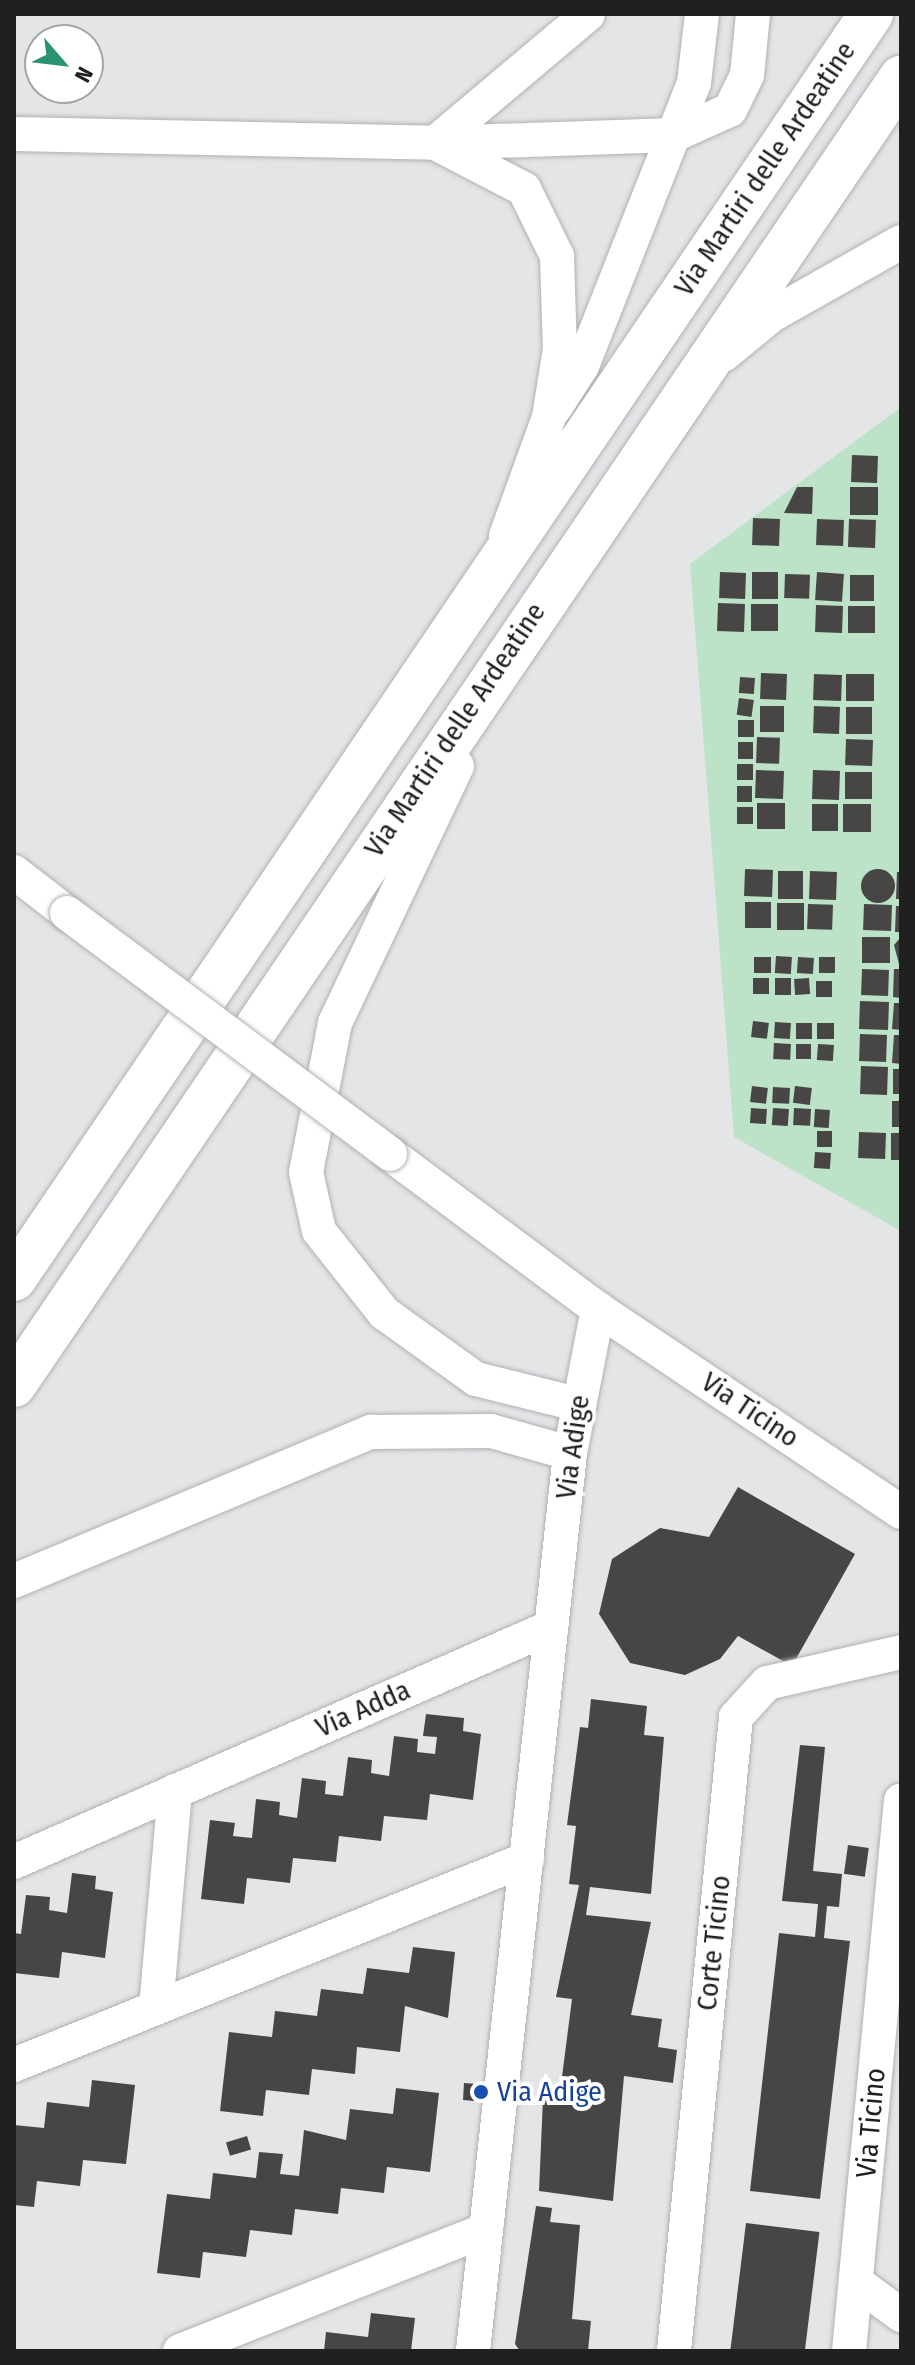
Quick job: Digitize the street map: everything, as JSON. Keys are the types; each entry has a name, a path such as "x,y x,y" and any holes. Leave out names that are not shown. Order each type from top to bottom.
{"street":[{"path":"435,143 588,14"},
{"path":"549,417 582,366 694,83 702,14"},
{"path":"14,134 435,143 674,135 730,110 747,75 753,14"},
{"name":"Via Martiri delle Ardeatine","path":"14,1279 500,556 871,14"},
{"name":"Via Martiri delle Ardeatine","path":"14,1385 901,78"},
{"path":"435,143 524,189 557,256 560,349 549,417 500,556"},
{"path":"698,376 772,315 901,242"},
{"path":"560,577 522,658 436,801 335,1023 306,1172 319,1231 384,1313 476,1379 577,1404"},
{"name":"Via Ticino","path":"14,872 598,1309 901,1512"},
{"name":"Via Adige","path":"473,2351 570,1453 577,1404 598,1309"},
{"path":"14,1581 371,1432 491,1431 570,1453"},
{"name":"Via Adda","path":"14,1862 551,1627"},
{"name":"Corte Ticino","path":"674,2351 736,1717 767,1683 901,1652"},
{"path":"156,2008 175,1791"},
{"name":"Via Ticino","path":"849,2351 901,1800"},
{"path":"14,2065 527,1859"},
{"path":"180,2351 486,2230"},
{"path":"856,2282 901,2315"}],"green space":[{"path":"901,407 901,1231 734,1137 690,564"}],"building":[{"path":"852,455 878,456 877,483 851,482"},
{"path":"797,487 813,487 812,514 784,513"},
{"path":"850,487 878,487 878,515 850,515"},
{"path":"753,518 780,519 779,546 752,545"},
{"path":"817,519 844,520 843,546 816,545"},
{"path":"849,519 876,520 875,548 848,547"},
{"path":"720,572 746,573 745,599 719,598"},
{"path":"752,572 778,572 778,599 752,599"},
{"path":"817,572 844,574 842,602 815,600"},
{"path":"785,574 810,575 809,599 784,598"},
{"path":"850,575 874,575 874,601 850,601"},
{"path":"718,603 745,604 744,632 717,631"},
{"path":"751,604 778,604 778,631 751,631"},
{"path":"816,605 843,606 842,633 815,632"},
{"path":"848,606 875,606 875,633 848,633"},
{"path":"761,673 787,674 786,700 760,699"},
{"path":"814,674 842,675 841,701 813,700"},
{"path":"846,674 874,674 874,701 846,701"},
{"path":"740,677 755,678 754,694 739,693"},
{"path":"739,698 754,700 751,717 737,715"},
{"path":"760,706 784,706 784,732 760,732"},
{"path":"814,706 840,707 839,734 813,733"},
{"path":"846,707 872,707 872,734 846,734"},
{"path":"738,720 754,720 754,737 738,737"},
{"path":"757,737 780,738 779,764 756,763"},
{"path":"846,739 873,740 872,766 845,765"},
{"path":"738,742 753,742 753,759 738,759"},
{"path":"737,764 753,764 753,780 737,780"},
{"path":"756,770 784,771 783,799 755,798"},
{"path":"813,770 840,771 839,800 812,799"},
{"path":"845,772 872,772 872,799 845,799"},
{"path":"737,786 752,786 752,802 737,802"},
{"path":"757,803 785,803 785,829 757,829"},
{"path":"812,804 838,804 838,831 812,831"},
{"path":"843,804 871,804 871,832 843,832"},
{"path":"737,807 753,807 753,824 737,824"},
{"path":"745,869 773,870 772,897 744,896"},
{"path":"878,869 890,874 895,886 890,898 878,903 866,898 861,886 866,874"},
{"path":"778,871 803,871 803,899 778,899"},
{"path":"810,871 837,872 836,900 809,899"},
{"path":"897,872 901,872 901,899 896,899"},
{"path":"745,902 771,902 771,928 745,928"},
{"path":"777,903 804,903 804,930 777,930"},
{"path":"808,904 833,905 832,930 807,929"},
{"path":"864,904 892,905 891,931 863,930"},
{"path":"896,906 901,906 901,932 895,932"},
{"path":"862,937 890,937 890,963 862,963"},
{"path":"901,937 901,964 899,964 894,945"},
{"path":"776,956 792,957 791,974 775,973"},
{"path":"754,957 771,957 771,973 754,973"},
{"path":"798,957 814,958 813,974 797,973"},
{"path":"819,957 835,957 835,973 819,973"},
{"path":"862,969 889,970 888,996 861,995"},
{"path":"894,969 901,969 901,998 893,997"},
{"path":"753,978 769,978 769,994 753,994"},
{"path":"775,978 791,978 791,995 775,995"},
{"path":"809,978 810,994 795,995 794,979"},
{"path":"816,981 832,981 832,997 816,997"},
{"path":"860,1001 889,1002 888,1030 859,1029"},
{"path":"894,1003 901,1003 901,1030 892,1029"},
{"path":"753,1021 769,1023 767,1039 751,1037"},
{"path":"775,1022 791,1023 790,1039 774,1038"},
{"path":"796,1023 812,1023 812,1039 796,1039"},
{"path":"817,1023 834,1023 834,1039 817,1039"},
{"path":"860,1034 887,1035 886,1062 859,1061"},
{"path":"894,1035 901,1035 901,1064 892,1063"},
{"path":"774,1043 791,1044 790,1060 773,1059"},
{"path":"796,1044 811,1044 811,1059 796,1059"},
{"path":"818,1044 834,1045 833,1061 817,1060"},
{"path":"861,1066 888,1067 887,1095 860,1094"},
{"path":"893,1069 901,1069 901,1094 893,1094"},
{"path":"752,1086 768,1088 766,1104 750,1102"},
{"path":"795,1086 812,1088 810,1105 793,1103"},
{"path":"773,1087 790,1088 789,1104 772,1103"},
{"path":"892,1101 901,1101 901,1127 892,1127"},
{"path":"751,1108 767,1109 766,1124 750,1123"},
{"path":"773,1108 789,1109 788,1126 772,1125"},
{"path":"794,1108 811,1109 810,1126 793,1125"},
{"path":"815,1109 830,1110 829,1128 814,1127"},
{"path":"817,1131 832,1131 832,1147 817,1147"},
{"path":"859,1132 886,1133 885,1159 858,1158"},
{"path":"891,1133 901,1133 901,1160 891,1160"},
{"path":"815,1152 831,1153 830,1169 814,1168"},
{"path":"738,1487 855,1554 792,1666 738,1636 720,1659 685,1675 630,1663 599,1614 612,1559 660,1528 709,1537"},
{"path":"591,1699 647,1706 644,1735 664,1737 651,1894 590,1887 586,1915 651,1922 631,2015 662,2019 658,2047 677,2050 673,2083 624,2076 613,2201 539,2191 543,2098 559,2100 572,1999 556,1997 579,1885 569,1884 576,1826 567,1825 580,1727 588,1728"},
{"path":"426,1714 464,1718 463,1731 481,1734 473,1800 430,1794 427,1820 384,1816 381,1841 339,1836 336,1862 293,1858 290,1883 247,1878 244,1904 201,1899 210,1820 235,1823 233,1836 252,1838 256,1799 280,1802 279,1815 297,1818 302,1778 326,1781 325,1794 343,1796 348,1757 372,1760 371,1773 389,1776 394,1736 418,1739 417,1752 435,1754 437,1737 423,1736"},
{"path":"800,1745 825,1747 813,1871 842,1874 839,1907 827,1906 824,1938 850,1941 820,2199 750,2191 779,1933 815,1937 818,1904 782,1901"},
{"path":"848,1845 869,1848 865,1877 844,1874"},
{"path":"72,1873 96,1876 95,1889 113,1892 105,1958 62,1952 59,1978 14,1973 14,1933 21,1934 26,1895 50,1897 49,1910 67,1913"},
{"path":"413,1947 455,1952 448,2018 405,2006 400,2052 357,2047 355,2074 312,2069 309,2095 266,2090 263,2116 220,2111 229,2032 272,2037 275,2011 317,2016 321,1989 363,1994 367,1968 409,1973"},
{"path":"92,2080 135,2085 126,2164 83,2160 80,2186 37,2181 34,2207 14,2205 14,2125 44,2128 47,2102 89,2107"},
{"path":"464,2083 477,2084 474,2101 463,2100"},
{"path":"396,2088 439,2093 430,2172 387,2167 384,2193 341,2188 338,2214 295,2209 292,2235 250,2230 246,2257 203,2252 200,2278 157,2273 167,2194 210,2199 213,2173 256,2178 259,2152 283,2154 280,2174 299,2176 304,2130 346,2140 350,2109 393,2114"},
{"path":"247,2136 251,2149 230,2156 226,2142"},
{"path":"536,2206 552,2208 550,2222 580,2225 572,2319 591,2321 588,2351 520,2351 515,2344"},
{"path":"746,2223 819,2232 805,2351 730,2351"},
{"path":"371,2313 415,2318 411,2351 324,2351 326,2332 368,2337"}],"place":[{"name":"Via Adige","path":"481,2092"}]}
